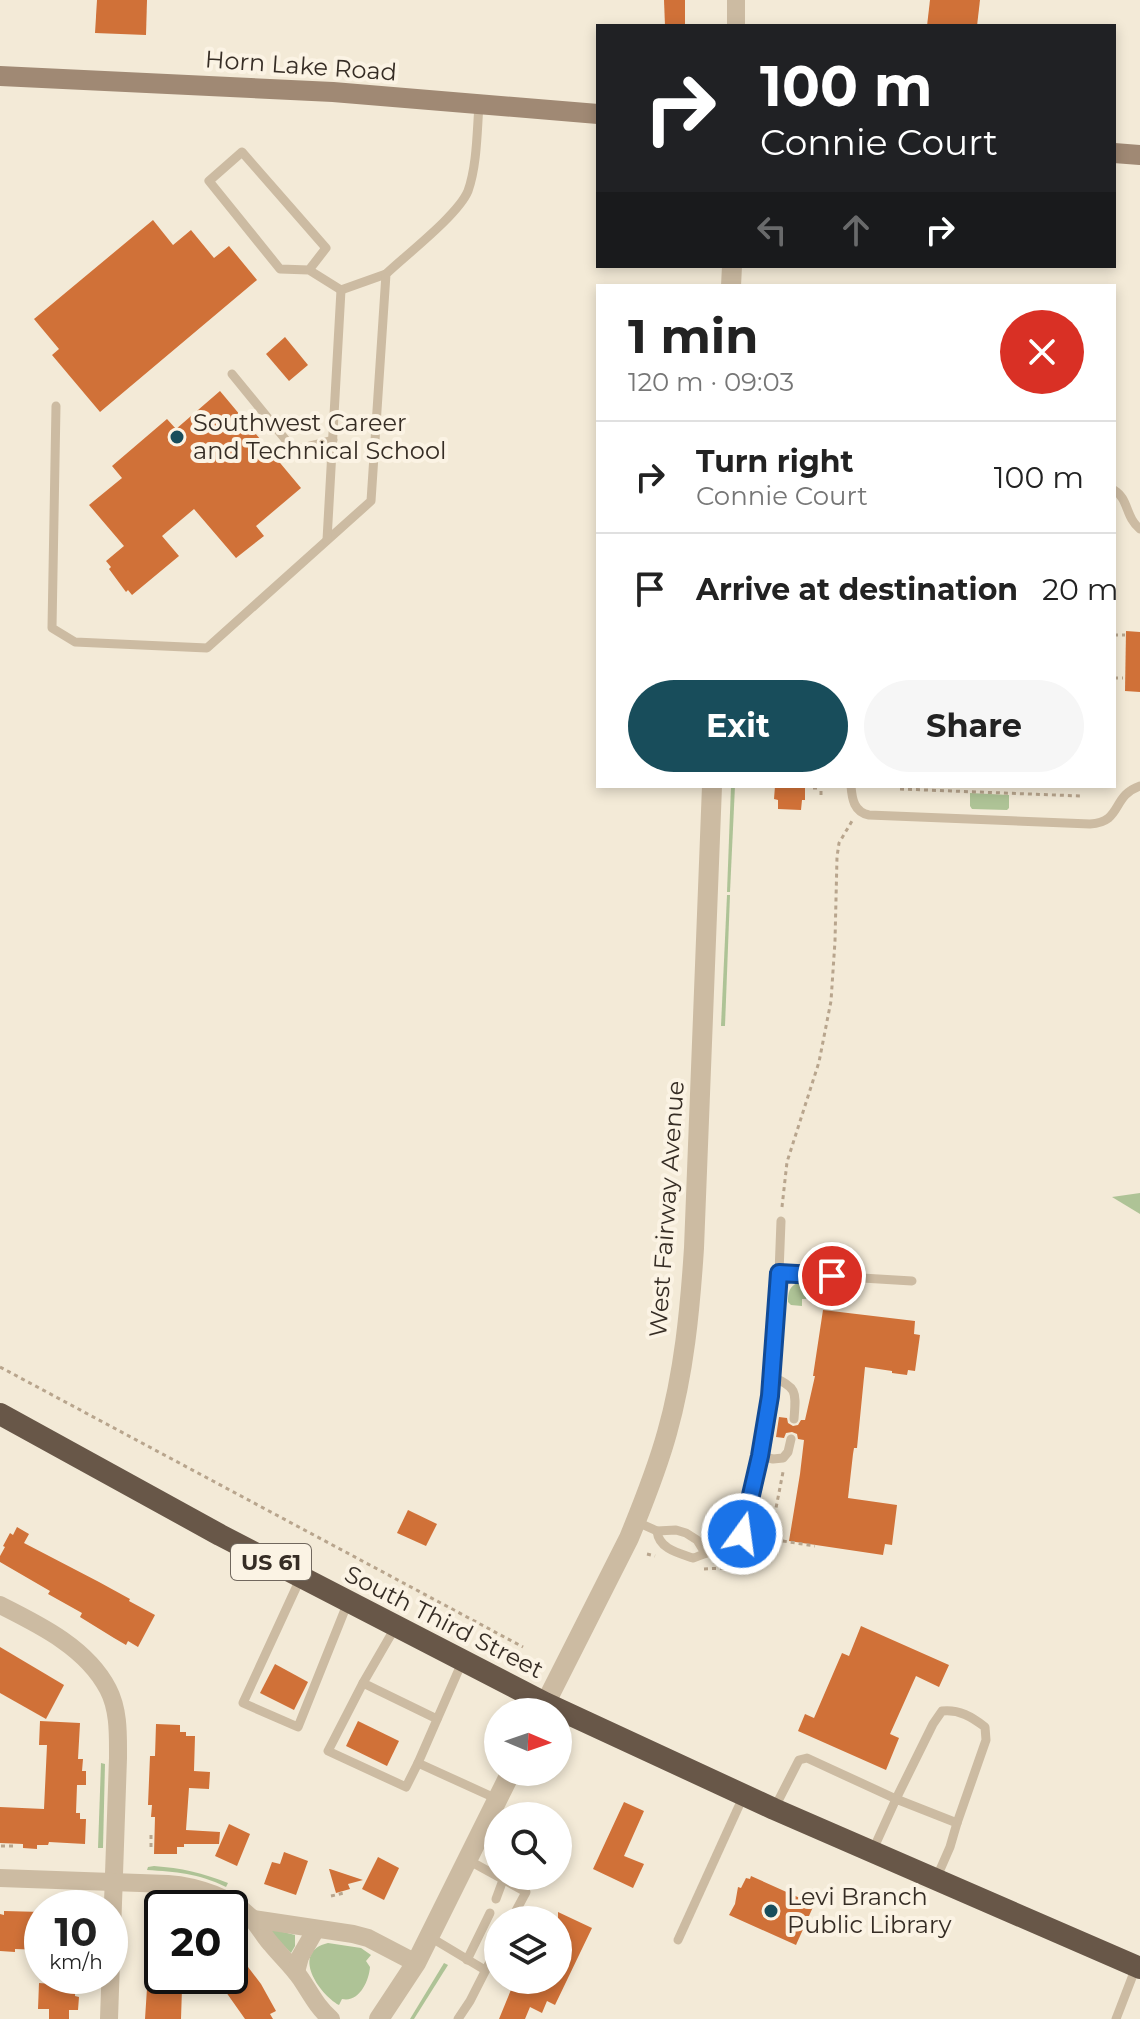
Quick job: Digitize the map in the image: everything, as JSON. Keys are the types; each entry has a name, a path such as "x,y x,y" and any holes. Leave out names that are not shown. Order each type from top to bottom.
{"highway":[{"name":"South Third Street","path":"0,1414 220,1535 463,1660 528,1698"},
{"name":"South Third Street","path":"572,1720 1138,1968"}],"main road":[{"name":"Horn Lake Road","path":"0,76 333,92 596,114"},
{"path":"1116,153 1140,155"}],"street":[{"path":"736,0 736,24"},
{"name":"West Fairway Avenue","path":"548,1698 636,1521 667,1432 682,1363 690,1315 712,788"},
{"path":"0,1605 69,1644 95,1670 109,1690 116,1714 109,2019"},
{"path":"379,2019 416,1963 504,1786"},
{"path":"0,1878 168,1884 192,1887 226,1901 253,1919 296,1972 320,2009 331,2019"},
{"path":"253,1919 368,1938 416,1963"},
{"path":"296,1972 304,1949 316,1929"}],"lane":[{"path":"341,290 386,274 455,211 467,193 472,177 479,105"},
{"path":"309,270 326,248 242,152 209,181 280,269 309,270 341,290"},
{"path":"56,406 52,628 75,642 207,648 371,501 386,274"},
{"path":"327,540 341,290"},
{"path":"232,374 294,450 333,440"},
{"path":"1116,491 1121,494 1129,516 1140,529"},
{"path":"851,788 853,800 860,812 875,816 1098,824 1109,819 1122,796 1140,786"},
{"path":"657,1531 663,1545 698,1558 705,1553 726,1551 739,1540 760,1456 772,1377 781,1221"},
{"path":"779,1273 912,1281"},
{"path":"772,1377 793,1390 794,1419"},
{"path":"760,1456 783,1458 791,1439"},
{"path":"636,1521 657,1531 686,1533 697,1540 705,1553"},
{"path":"301,1577 243,1703 298,1727 348,1601"},
{"path":"396,1626 328,1751 406,1787 463,1660"},
{"path":"363,1683 437,1719"},
{"path":"872,1852 942,1711 953,1710 974,1718 985,1727 986,1740 936,1879"},
{"path":"774,1809 799,1760 807,1758 957,1823"},
{"path":"418,1763 497,1799"},
{"path":"678,1940 744,1795"},
{"path":"468,1860 484,1869"},
{"path":"496,1899 499,1890"},
{"path":"518,1906 526,1892 522,1890"},
{"path":"467,1960 484,1925"},
{"path":"429,1937 484,1969"},
{"path":"1116,2019 1138,1968"},
{"path":"458,2019 484,1972"}],"path":[{"path":"1116,635 1125,635"},
{"path":"1116,657 1124,657"},
{"path":"1116,678 1123,678"},
{"path":"821,788 821,795"},
{"path":"900,789 950,788 1081,796"},
{"path":"988,792 989,788"},
{"path":"1026,794 1027,788"},
{"path":"1044,788 1044,794"},
{"path":"1053,788 1053,795"},
{"path":"1070,788 1070,796"},
{"path":"781,1221 787,1162 819,1062 831,1001 839,843 860,812"},
{"path":"0,1367 523,1647"},
{"path":"787,1467 784,1468 770,1539 815,1546"},
{"path":"151,1847 151,1834 154,1834"},
{"path":"1,1846 14,1846"},
{"path":"331,1896 344,1891"}],"green space":[{"path":"731,788 735,788 730,892 727,892"},
{"path":"970,793 1009,795 1009,808 972,809"},
{"path":"727,895 730,895 725,1026 721,1026"},
{"path":"1140,1193 1140,1214 1112,1197"},
{"path":"798,1283 807,1285 802,1306 788,1302 790,1290"},
{"path":"101,1763 105,1764 103,1848 98,1848"},
{"path":"154,1866 210,1876 228,1883 226,1887 196,1876 147,1870"},
{"path":"272,1929 295,1935 291,1953 271,1933"},
{"path":"328,1943 361,1948 371,1955 366,1961 370,1967 362,1990 353,1998 342,1999 339,2005 317,1983 310,1964 311,1955 317,1948"},
{"path":"444,1963 448,1965 414,2019 410,2019"}],"building":[{"path":"97,0 147,0 146,35 95,33"},
{"path":"664,0 685,0 685,24 665,24"},
{"path":"930,0 980,0 977,24 927,24"},
{"path":"153,220 173,245 191,230 214,258 229,246 257,280 100,412 52,355 59,349 34,319"},
{"path":"285,337 308,365 289,381 266,354"},
{"path":"220,391 301,488 256,526 264,536 236,558 194,509 162,536 179,556 132,595 128,590 126,592 106,561 124,546 89,505 122,478 112,466 167,419 176,429"},
{"path":"1126,631 1140,632 1140,692 1125,691"},
{"path":"775,788 805,788 801,810 778,809 778,800 774,799"},
{"path":"823,1310 915,1321 914,1334 920,1335 915,1371 908,1370 907,1375 865,1367 857,1448 854,1448 848,1498 897,1505 892,1545 885,1544 883,1555 789,1541 804,1440 798,1439 797,1434 792,1432 786,1433 784,1438 776,1437 779,1417 787,1418 793,1426 805,1420 815,1376"},
{"path":"408,1510 437,1524 426,1546 397,1533"},
{"path":"17,1527 29,1534 24,1543 155,1615 138,1647 114,1638 80,1617 82,1613 48,1594 50,1591 0,1562 3,1546"},
{"path":"861,1626 949,1665 939,1687 916,1676 890,1734 899,1738 886,1770 798,1731 805,1714 814,1718 842,1653 849,1656"},
{"path":"0,1647 64,1685 46,1719 0,1693"},
{"path":"275,1664 308,1682 294,1710 260,1693"},
{"path":"40,1721 80,1723 78,1759 83,1759 86,1785 77,1785 76,1813 80,1813 80,1819 86,1819 85,1844 49,1842 48,1845 37,1845 37,1849 23,1848 23,1844 0,1843 0,1807 44,1809 47,1745 39,1745"},
{"path":"358,1721 399,1741 387,1766 346,1746"},
{"path":"156,1724 180,1725 180,1732 195,1736 194,1771 210,1772 209,1789 189,1788 186,1830 220,1832 219,1844 184,1844 184,1847 177,1847 177,1854 154,1854 155,1817 151,1817 152,1805 148,1805 150,1756 155,1756"},
{"path":"624,1802 644,1811 624,1856 644,1864 633,1888 593,1869"},
{"path":"229,1824 250,1834 237,1866 215,1856"},
{"path":"284,1852 308,1861 296,1895 264,1884 272,1862 280,1864"},
{"path":"378,1857 399,1868 384,1900 362,1889"},
{"path":"329,1869 363,1880 348,1884 350,1889 336,1893"},
{"name":"Levi Branch Public Library","path":"751,1876 811,1903 813,1907 796,1945 729,1915 738,1887 741,1888 746,1878 750,1879"},
{"path":"4,1911 24,1912 24,1949 0,1951 0,1914 4,1915"},
{"path":"572,1919 592,1928 572,1970"},
{"path":"248,1967 276,2011 270,2014 273,2019 245,2019 227,1994 248,1994"},
{"path":"39,1994 75,1994 79,1997 78,2010 69,2010 69,2019 49,2019 49,2009 38,2009"},
{"path":"147,1994 182,1994 181,2019 145,2019"},
{"path":"509,1994 560,1994 555,2005 547,2001 542,2013 530,2007 525,2019 499,2019"}],"place":[{"name":"Southwest Career and Technical School","path":"177,437"},
{"name":"Levi Branch Public Library","path":"771,1911"}],"route":[{"path":"742,1534 770,1396 779,1273 832,1276"}]}
